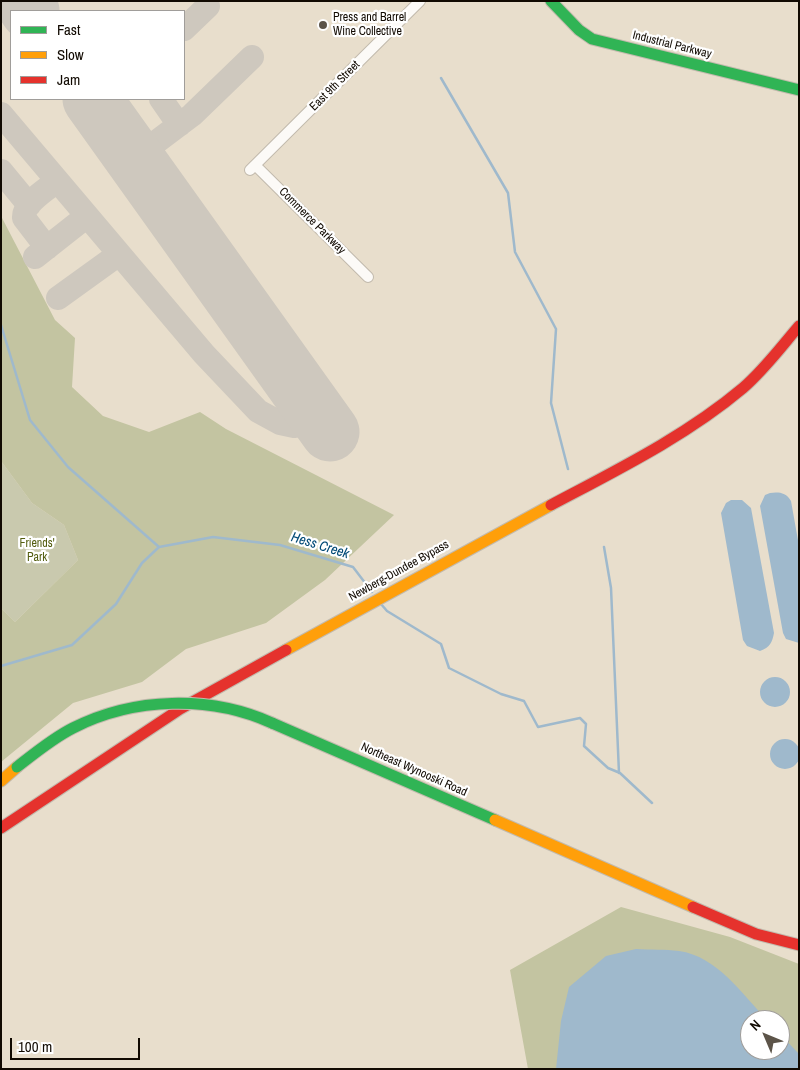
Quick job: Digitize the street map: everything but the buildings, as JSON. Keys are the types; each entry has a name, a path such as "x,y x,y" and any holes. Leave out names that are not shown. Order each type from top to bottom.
{"main road":[{"name":"Industrial Parkway","path":"551,1 579,30 592,39 799,90"},
{"name":"Newberg-Dundee Bypass","path":"1,828 135,737 180,709 450,559 621,468 693,425 744,387 770,361 799,326"},
{"name":"Northeast Wynooski Road","path":"1,781 47,744 74,728 124,710 148,705 178,703 204,704 234,709 272,723 742,928 799,945"}],"street":[{"name":"East 9th Street","path":"253,167 420,1"},
{"name":"Commerce Parkway","path":"253,167 368,277"}],"green space":[{"path":"1,216 55,320 75,338 72,387 103,416 149,432 200,412 226,429 394,515 325,580 266,623 186,649 142,682 73,703 1,762 1,608 15,622 78,560 64,525 32,503 1,461"},
{"name":"Friends' Park","path":"1,461 32,503 64,525 78,560 15,622 1,608"},
{"path":"621,907 730,937 799,964 799,1069 528,1069 510,970"}],"water":[{"path":"770,493 784,494 791,501 799,546 799,643 786,639 783,633 760,506 765,495"},
{"path":"731,500 742,500 751,508 774,633 770,644 760,651 747,646 743,640 721,513 726,503"},
{"path":"775,677 786,681 790,692 786,703 775,707 764,703 760,692 764,681"},
{"path":"785,739 796,743 800,754 796,765 785,769 774,765 770,754 774,743"},
{"path":"636,949 668,950 693,954 705,960 739,988 758,1010 740,1010 740,1060 790,1060 790,1045 799,1054 799,1069 556,1069 561,1021 569,987 606,956"}],"waterway":[{"path":"441,78 508,193 515,252 556,329 551,403 568,469"},
{"path":"1,325 30,420 68,467 159,547"},
{"name":"Hess Creek","path":"1,666 72,645 116,604 142,563 159,547 213,537 280,545 353,567 372,592"},
{"path":"604,547 611,588 619,773"},
{"name":"Hess Creek","path":"381,604 387,611 441,644 449,668 501,694 524,701 538,727 580,718 586,724 584,746 608,768 620,773 652,803"}],"taxiway":[{"path":"185,28 208,6"},
{"path":"135,158 192,115 252,57"},
{"path":"162,100 179,125"},
{"path":"1,114 204,354 258,411 280,423 294,426 306,423 309,419 310,403"},
{"path":"1,171 29,205"},
{"path":"47,248 24,218 27,207 31,202 57,181"},
{"path":"35,257 87,216"},
{"path":"58,298 119,254"}],"runway":[{"path":"23,1 29,10"},
{"path":"93,100 330,432"}],"traffic: fast":[{"path":"551,1 579,30 592,39 799,90"},
{"path":"17,767 51,741 73,728 121,710 146,705 198,704 248,714 272,723"},
{"path":"272,723 495,820"}],"traffic: slow":[{"path":"286,650 551,505"},
{"path":"1,781 17,767"},
{"path":"495,820 693,907"}],"traffic: jam":[{"path":"551,505 601,479 698,422 743,388 758,374 799,326"},
{"path":"1,828 180,709 286,650"},
{"path":"693,907 756,934 799,945"}],"place":[{"name":"Press and Barrel Wine Collective","path":"323,25"}]}
